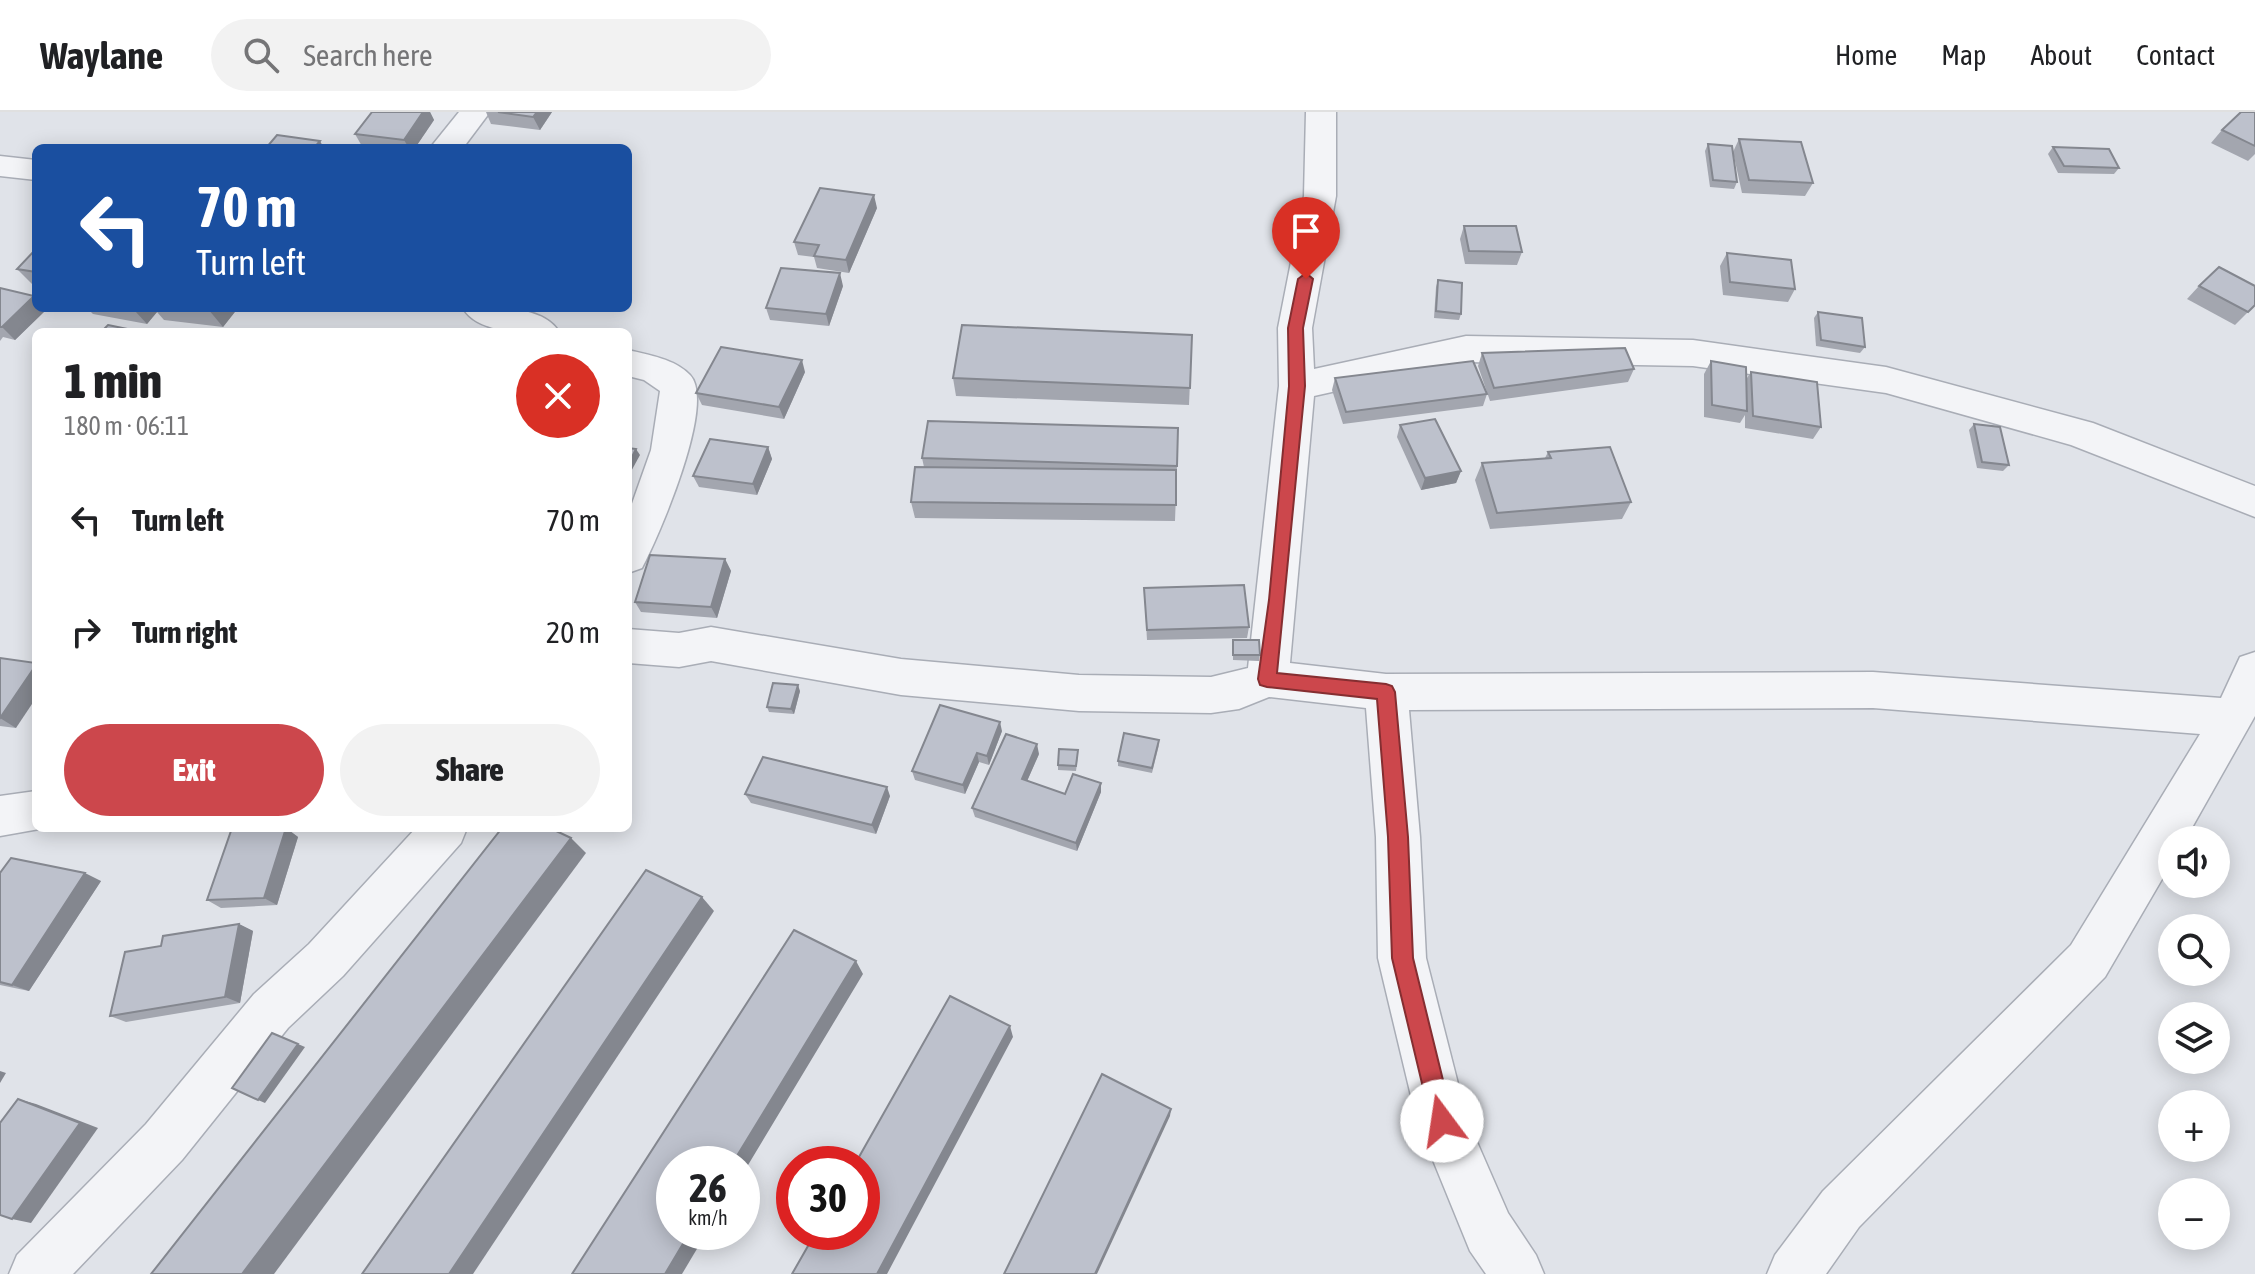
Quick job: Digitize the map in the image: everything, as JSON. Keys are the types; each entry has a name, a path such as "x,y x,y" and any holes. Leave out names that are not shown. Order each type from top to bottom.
{"street":[{"path":"449,144 475,112"},
{"path":"1267,679 1297,386 1295,328 1316,227 1321,112"},
{"path":"0,166 32,170"},
{"path":"490,312 532,328"},
{"path":"1297,386 1466,349 1693,353 1886,380 2080,433 2255,502"},
{"path":"632,364 655,370 678,385 679,409 661,472 632,547"},
{"path":"632,646 679,650 711,644 901,677 1079,693 1211,695 1239,691 1267,679 1386,692 1873,690 2233,718"},
{"path":"1794,1274 1841,1209 2088,961 2233,718 2255,670"},
{"path":"1386,692 1398,837 1402,958 1442,1121 1489,1232 1517,1274"},
{"path":"0,816 32,812"},
{"path":"36,1274 164,1142 271,1011 326,960 441,832"}],"building":[{"path":"372,112 423,112 404,140 355,134"},
{"path":"498,112 537,112 533,117"},
{"path":"2241,112 2255,112 2255,146 2222,130"},
{"path":"277,135 320,141 317,144 269,144"},
{"path":"1739,139 1801,142 1813,183 1749,180"},
{"path":"1708,144 1732,146 1737,182 1713,180"},
{"path":"2053,147 2109,149 2119,168 2064,166"},
{"path":"820,188 874,195 846,260 814,256 819,245 794,242"},
{"path":"1464,226 1516,226 1522,252 1469,251"},
{"path":"32,253 32,271 17,269"},
{"path":"1727,253 1791,260 1795,289 1730,282"},
{"path":"2219,267 2255,286 2255,305 2248,312 2199,286"},
{"path":"781,268 840,273 826,314 766,308"},
{"path":"1438,280 1462,283 1461,314 1436,311"},
{"path":"0,288 32,296 32,298 0,327"},
{"path":"1818,312 1862,318 1865,347 1821,340"},
{"path":"962,325 1192,335 1190,388 953,378"},
{"path":"721,347 802,360 779,407 696,393"},
{"path":"1625,348 1634,369 1494,388 1482,353"},
{"path":"1473,361 1487,394 1346,412 1335,378"},
{"path":"1711,361 1746,367 1747,411 1712,405"},
{"path":"1751,372 1817,382 1821,427 1753,416"},
{"path":"1435,419 1461,471 1425,478 1400,425"},
{"path":"928,421 1178,428 1177,466 922,458"},
{"path":"1974,424 2000,427 2009,465 1982,462"},
{"path":"710,439 768,447 753,484 693,476"},
{"path":"1610,447 1631,502 1497,513 1482,463 1551,458 1548,452"},
{"path":"915,467 1176,470 1176,505 911,502"},
{"path":"650,555 725,559 711,607 635,602"},
{"path":"1244,585 1249,627 1147,630 1144,588"},
{"path":"1233,640 1259,640 1260,655 1233,655"},
{"path":"0,658 32,662 32,671 0,718"},
{"path":"773,683 798,685 791,709 767,707"},
{"path":"940,705 1000,722 987,756 977,753 963,785 912,771"},
{"path":"1124,733 1159,740 1152,768 1118,761"},
{"path":"1006,734 1037,744 1022,779 1065,794 1073,774 1101,783 1076,843 972,808"},
{"path":"1059,749 1078,750 1076,766 1058,765"},
{"path":"763,757 887,787 872,825 745,794"},
{"path":"231,832 285,832 264,898 207,900"},
{"path":"499,832 558,832 571,838 242,1274 151,1274"},
{"path":"11,858 85,873 12,985 0,982 0,873"},
{"path":"646,870 702,897 449,1274 362,1274"},
{"path":"239,924 225,997 110,1016 125,952 161,946 163,936"},
{"path":"794,930 856,961 743,1146 656,1146 656,1250 679,1250 665,1274 572,1274"},
{"path":"950,996 1010,1026 877,1274 792,1274 806,1250 880,1250 880,1146 865,1146"},
{"path":"272,1033 298,1044 258,1100 232,1088"},
{"path":"1102,1074 1171,1109 1095,1274 1004,1274"},
{"path":"18,1099 80,1123 12,1219 0,1215 0,1123"}],"route":[{"path":"1306,279 1295,328 1297,386 1267,679 1386,692 1398,837 1402,958 1442,1121"}]}
